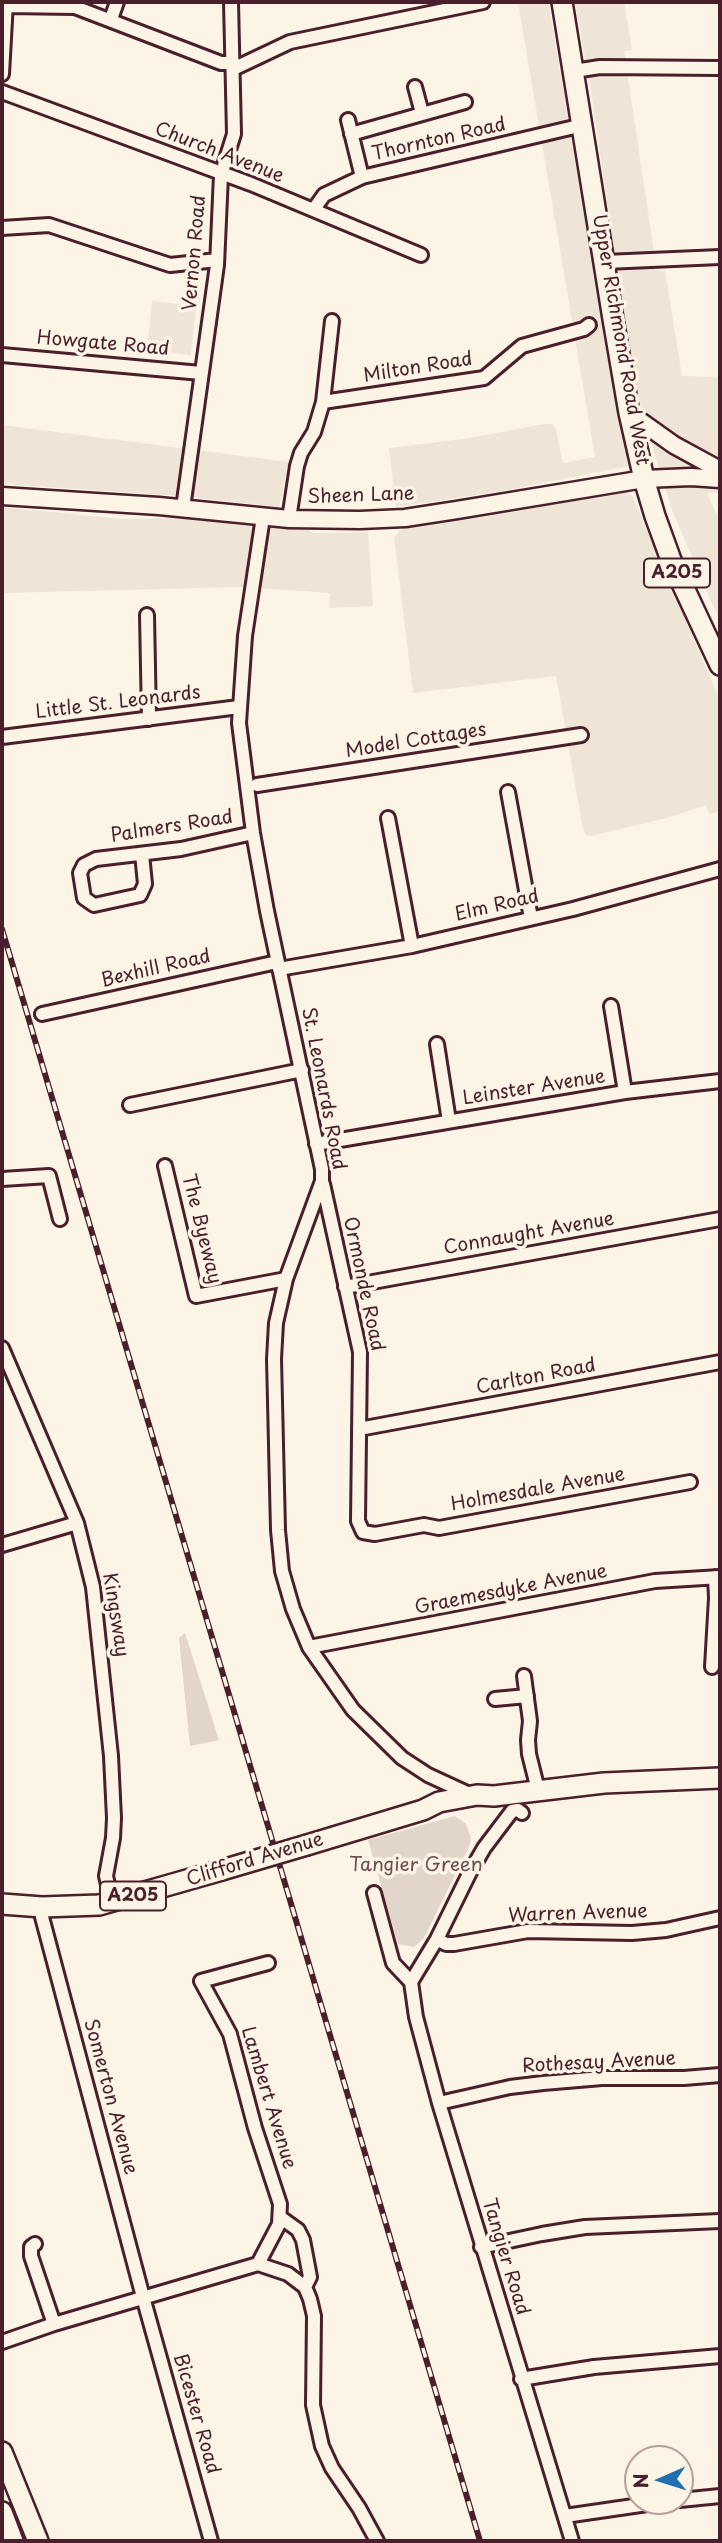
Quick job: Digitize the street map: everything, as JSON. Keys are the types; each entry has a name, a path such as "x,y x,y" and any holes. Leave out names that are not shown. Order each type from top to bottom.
{"highway":[{"name":"Upper Richmond Road West","path":"562,2 629,413 644,479 654,516 671,560 720,665"},
{"name":"Clifford Avenue","path":"2,1904 42,1907 112,1902 423,1810 439,1802 468,1796 494,1796 650,1780 720,1778"},
{"name":"Clifford Avenue","path":"423,1810 449,1809 478,1803 494,1796"},
{"path":"2,2452 38,2541"},
{"path":"2,2512 13,2541"}],"main road":[{"path":"629,413 674,445 720,470"},
{"name":"Sheen Lane","path":"2,496 183,508 289,519 359,520 405,518 644,479 720,479"}],"street":[{"path":"111,19 117,2"},
{"name":"Vernon Road","path":"183,508 217,260 221,175 234,134 231,2"},
{"path":"2,74 6,4 75,7 233,66 290,43 483,2"},
{"path":"574,71 600,67 720,68"},
{"path":"415,87 422,113"},
{"name":"Church Avenue","path":"2,92 314,209 421,255"},
{"path":"351,134 465,102"},
{"path":"348,120 362,177"},
{"name":"Thornton Road","path":"314,209 316,202 324,195 362,177 583,125"},
{"path":"2,228 49,225 170,265 217,260"},
{"path":"605,262 720,257"},
{"path":"289,519 297,466 301,453 314,432 323,402 332,321"},
{"name":"Milton Road","path":"323,402 484,378 523,346 584,329 589,325"},
{"name":"Howgate Road","path":"2,355 201,373"},
{"name":"St. Leonards Road","path":"262,517 244,636 239,723 253,833 322,1181 286,1279 278,1313 274,1359 278,1530 286,1584 309,1647 353,1710 402,1758 428,1775 467,1793 468,1796"},
{"path":"146,615 149,719"},
{"name":"Little St. Leonards","path":"2,737 239,707"},
{"name":"Model Cottages","path":"257,785 581,735"},
{"path":"508,792 531,918"},
{"path":"388,818 412,946"},
{"name":"Palmers Road","path":"142,854 145,884 140,895 94,905 84,898 80,873 84,865 96,859 142,854 253,833"},
{"name":"Elm Road","path":"278,965 412,946 720,869"},
{"name":"Bexhill Road","path":"42,1014 278,965"},
{"name":"Leinster Avenue","path":"611,1006 625,1092"},
{"name":"Leinster Avenue","path":"437,1044 449,1121"},
{"path":"130,1105 302,1070"},
{"name":"Leinster Avenue","path":"316,1144 625,1092 720,1080"},
{"name":"The Byeway","path":"165,1166 196,1296 286,1279"},
{"path":"2,1179 49,1176 60,1219"},
{"name":"Ormonde Road","path":"322,1181 360,1352 358,1521"},
{"name":"Connaught Avenue","path":"345,1287 720,1219"},
{"name":"Kingsway","path":"2,1348 77,1523 93,1587 104,1670 114,1818 106,1876 112,1902"},
{"name":"Carlton Road","path":"359,1429 720,1362"},
{"name":"Holmesdale Avenue","path":"358,1521 363,1532 375,1534 424,1524 439,1528 690,1482"},
{"path":"2,1545 77,1523"},
{"path":"712,1667 718,1577"},
{"name":"Graemesdyke Avenue","path":"309,1647 655,1581 718,1577"},
{"path":"524,1676 530,1721 529,1754 538,1790"},
{"path":"495,1699 527,1696"},
{"path":"411,1982 437,1939 484,1848 512,1811 518,1810 522,1813"},
{"name":"Tangier Road","path":"374,1893 393,1963 411,1982 416,2017 439,2103 572,2541"},
{"name":"Somerton Avenue","path":"42,1907 143,2297"},
{"name":"Warren Avenue","path":"437,1939 446,1944 454,1944 527,1931 632,1933 666,1930 720,1918"},
{"name":"Lambert Avenue","path":"268,1963 201,1982 230,2034 255,2128 280,2204 281,2217 298,2230 303,2239 310,2277 304,2287 314,2316 313,2405 322,2446 332,2468 377,2541"},
{"name":"Rothesay Avenue","path":"439,2103 543,2082 720,2075"},
{"path":"258,2264 281,2217"},
{"path":"481,2247 586,2227 720,2221"},
{"path":"35,2244 31,2247 31,2256 54,2324"},
{"path":"2,2342 258,2264 288,2274 304,2287"},
{"name":"Bicester Road","path":"143,2297 211,2541"},
{"path":"521,2379 594,2367 720,2356"},
{"path":"694,2499 720,2496"},
{"path":"565,2516 624,2507"}],"shaded area":[{"path":"518,2 548,2 629,466 502,491 396,507 389,448 553,424 563,463 595,457"},
{"path":"575,2 624,2 632,50 624,51 655,270 665,271 682,376 720,377 720,492 707,493 720,522 720,622 672,510 642,413 624,319 591,91"},
{"path":"152,301 196,306 191,355 147,350"},
{"path":"2,425 289,462 279,507 181,496 2,484"},
{"path":"624,491 632,495 720,700 720,811 709,814 706,805 667,818 591,836 586,835 583,829 556,676 413,693 394,537 403,528 502,514"},
{"path":"2,507 122,519 179,518 249,526 307,528 312,533 368,532 373,606 329,608 330,593 244,587 2,593"}],"green space":[{"path":"185,1633 219,1740 190,1746 179,1638"},
{"name":"Tangier Green","path":"455,1816 466,1824 471,1838 469,1847 424,1938 414,1947 398,1944 368,1840"}],"railway":[{"path":"2,929 480,2541"}]}
